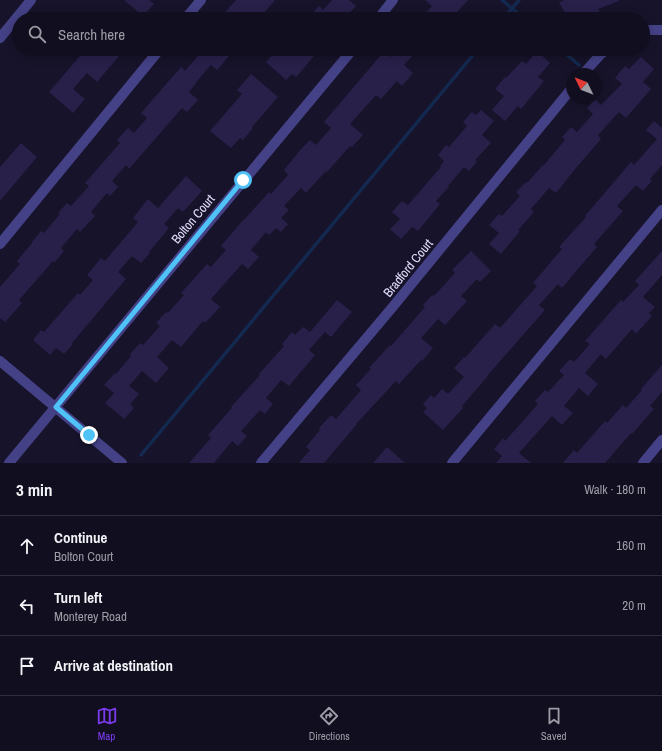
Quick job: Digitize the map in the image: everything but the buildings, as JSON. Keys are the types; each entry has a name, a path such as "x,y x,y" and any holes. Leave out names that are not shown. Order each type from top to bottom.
{"street":[{"path":"21,12 31,0"},
{"path":"191,12 201,0"},
{"path":"384,12 394,0"},
{"path":"0,38 12,23"},
{"path":"650,30 662,30"},
{"path":"0,244 154,56"},
{"name":"Bolton Court","path":"9,463 346,56"},
{"path":"588,68 599,56"},
{"name":"Bradford Court","path":"262,463 391,309 566,95"},
{"path":"452,463 662,210"},
{"path":"0,361 122,463"},
{"path":"643,463 662,440"}],"waterway":[{"path":"502,0 517,12"},
{"path":"509,12 519,0"},
{"path":"141,455 472,56"},
{"path":"568,56 579,65"}],"route":[{"path":"89,435 56,407 243,180"}]}
